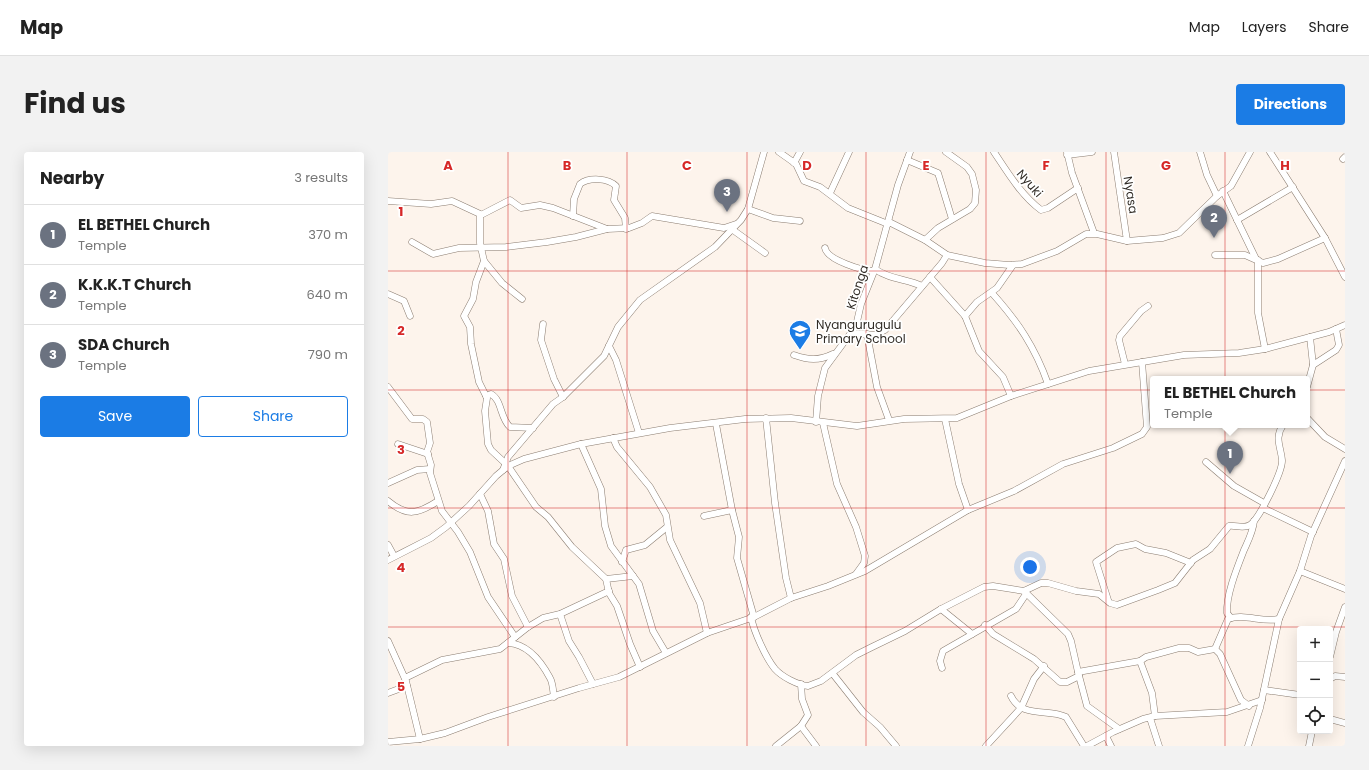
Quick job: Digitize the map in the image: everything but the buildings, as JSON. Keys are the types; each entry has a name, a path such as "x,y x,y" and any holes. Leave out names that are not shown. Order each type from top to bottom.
{"street":[{"path":"388,560 431,538 450,523 480,494 505,466 553,404 563,397 604,356 618,327 640,300 715,248 733,230 748,209 764,152"},
{"path":"779,152 794,163 802,180 830,193 848,208 888,223 925,240 947,255 985,263 1013,265 1022,264 1057,251 1082,235 1094,233 1127,241 1150,240 1179,233 1217,196 1231,186 1243,162 1250,152"},
{"path":"794,163 800,152"},
{"path":"830,193 849,152"},
{"name":"Kitonga","path":"816,422 821,381 829,361 856,326 861,304 874,270 910,152"},
{"path":"925,240 938,228 974,206 976,198 976,190 970,170 946,152"},
{"name":"Nyuki","path":"994,152 1011,178 1034,205 1041,210 1048,208 1078,188"},
{"path":"1092,152 1067,153 1072,173 1094,233"},
{"name":"Nyasa","path":"1114,152 1127,241"},
{"path":"1200,152 1207,175 1217,196"},
{"path":"1270,152 1325,238 1345,277"},
{"path":"907,160 938,173 942,191 952,219"},
{"path":"573,216 574,199 580,184 587,181 607,180 616,186 614,200 625,218 626,228"},
{"path":"1237,220 1293,187"},
{"path":"1223,191 1257,260 1258,313 1266,349"},
{"path":"480,215 510,200 521,208 541,205 556,208 607,229"},
{"path":"388,201 431,204 452,201 479,213 481,246 484,261 506,288 522,298"},
{"path":"748,209 778,219 800,221"},
{"path":"412,242 433,254 459,248 481,246 506,247 563,240 607,229 635,227 655,216 724,228 739,222"},
{"path":"733,230 765,253"},
{"path":"1215,255 1237,254 1263,263 1278,259 1325,238"},
{"path":"825,248 829,256 861,269 874,270 887,276 911,281 922,286"},
{"path":"851,333 876,335 885,330 942,263 947,255"},
{"path":"484,261 476,282 473,299 464,316 470,328 471,344 479,382 486,396 485,411 488,444 536,506 548,517 572,547 606,579 609,591 617,606 630,644 640,667"},
{"path":"964,316 977,302 992,293 1013,265"},
{"path":"930,277 964,316 979,351 1000,373 1011,396"},
{"path":"992,293 1027,337 1037,355 1048,384"},
{"path":"388,294 404,301 410,316"},
{"path":"1125,364 1119,340 1120,336 1141,311 1148,306"},
{"path":"543,324 541,340 557,387 563,397"},
{"path":"505,466 524,459 581,444 639,432 766,418 791,418 857,426 889,420 925,418 945,419 968,414 1011,396 1089,371 1184,355 1239,353 1266,349 1310,337 1345,325"},
{"path":"1313,365 1336,350 1339,345 1336,329"},
{"path":"866,334 877,387 889,420"},
{"path":"1310,337 1313,365 1310,376"},
{"path":"609,346 616,360 639,432"},
{"path":"794,355 816,359 836,352"},
{"path":"388,742 397,744 445,733 488,717 619,677 707,634 753,617 791,598 828,586 856,574 968,510 1014,491 1063,464 1113,448 1145,432 1147,422 1142,362"},
{"path":"388,387 412,420 423,419 427,422 430,443 428,454 430,469 438,501 450,523 458,532 470,552 488,597 514,637"},
{"path":"486,396 491,394 496,397 503,415 510,427 533,428"},
{"path":"766,418 775,503 791,598"},
{"path":"945,419 959,484 968,510"},
{"path":"1310,421 1325,437 1345,449"},
{"path":"823,423 837,484 856,527 865,556 865,560 856,574"},
{"path":"716,424 732,510 739,537 737,558 753,617 754,630 774,668 783,675 801,684 812,685 833,674 856,656 905,631 941,609 988,586 1025,592 1068,634 1087,706 1119,729"},
{"path":"942,668 940,661 943,650 985,625 1016,609 1025,592 1041,583 1048,583 1076,591 1099,594 1108,601 1117,605 1162,589 1178,580 1191,563 1210,549 1229,526 1246,527 1251,525 1263,506 1282,465 1278,436 1282,428"},
{"path":"613,438 617,447 655,494 666,515 672,547 700,603 707,634"},
{"path":"398,444 428,454"},
{"path":"581,444 601,489 605,526 611,546 633,576 641,592 653,631 666,653"},
{"path":"1248,746 1262,700 1278,619 1300,571 1313,532 1345,461"},
{"path":"1206,462 1234,486 1263,506 1313,532"},
{"path":"388,483 417,470 430,469"},
{"path":"480,494 488,511 494,544 504,559 512,596 528,627"},
{"path":"388,501 406,512 421,510 438,501"},
{"path":"704,516 732,510"},
{"path":"1231,618 1227,613 1229,598 1237,571 1251,535 1254,520"},
{"path":"622,562 626,550 645,545 667,526"},
{"path":"388,544 394,556"},
{"path":"1108,601 1096,562 1117,548 1136,544 1145,549 1166,553 1191,563"},
{"path":"1300,571 1345,589"},
{"path":"606,579 633,576"},
{"path":"404,678 435,663 500,650 514,637 546,616 560,614 609,591"},
{"path":"1333,644 1345,607"},
{"path":"941,609 972,634"},
{"path":"560,614 569,641 580,657 593,684"},
{"path":"1215,649 1226,622 1231,618 1270,621 1278,619"},
{"path":"985,625 993,634 1024,651 1044,666 1060,682 1067,682 1078,674 1140,661 1146,657 1179,648 1189,648 1198,652 1215,649"},
{"path":"388,641 404,678 420,739"},
{"path":"508,643 518,644 540,661 550,678 554,696"},
{"path":"1215,649 1220,654 1241,700 1249,706"},
{"path":"1140,661 1152,693 1153,717 1159,746"},
{"path":"986,746 1021,708 1034,679 1044,666"},
{"path":"833,674 864,712 880,727 896,746"},
{"path":"1333,678 1336,676 1345,677"},
{"path":"776,746 801,726 808,713 802,699 801,684"},
{"path":"388,693 406,686"},
{"path":"1264,690 1297,695"},
{"path":"1011,696 1021,708 1032,712 1066,717 1084,746"},
{"path":"1087,746 1119,729 1153,717 1227,712 1249,706 1262,700"},
{"path":"1333,720 1345,723"},
{"path":"801,726 816,746"},
{"path":"1309,746 1311,734"},
{"path":"1106,736 1111,746"}],"place":[{"name":"SDA Church","path":"727,212"},
{"name":"K.K.K.T Church","path":"1214,238"},
{"name":"Nyangurugulu Primary School","path":"800,350"},
{"name":"EL BETHEL Church","path":"1230,474"}]}
